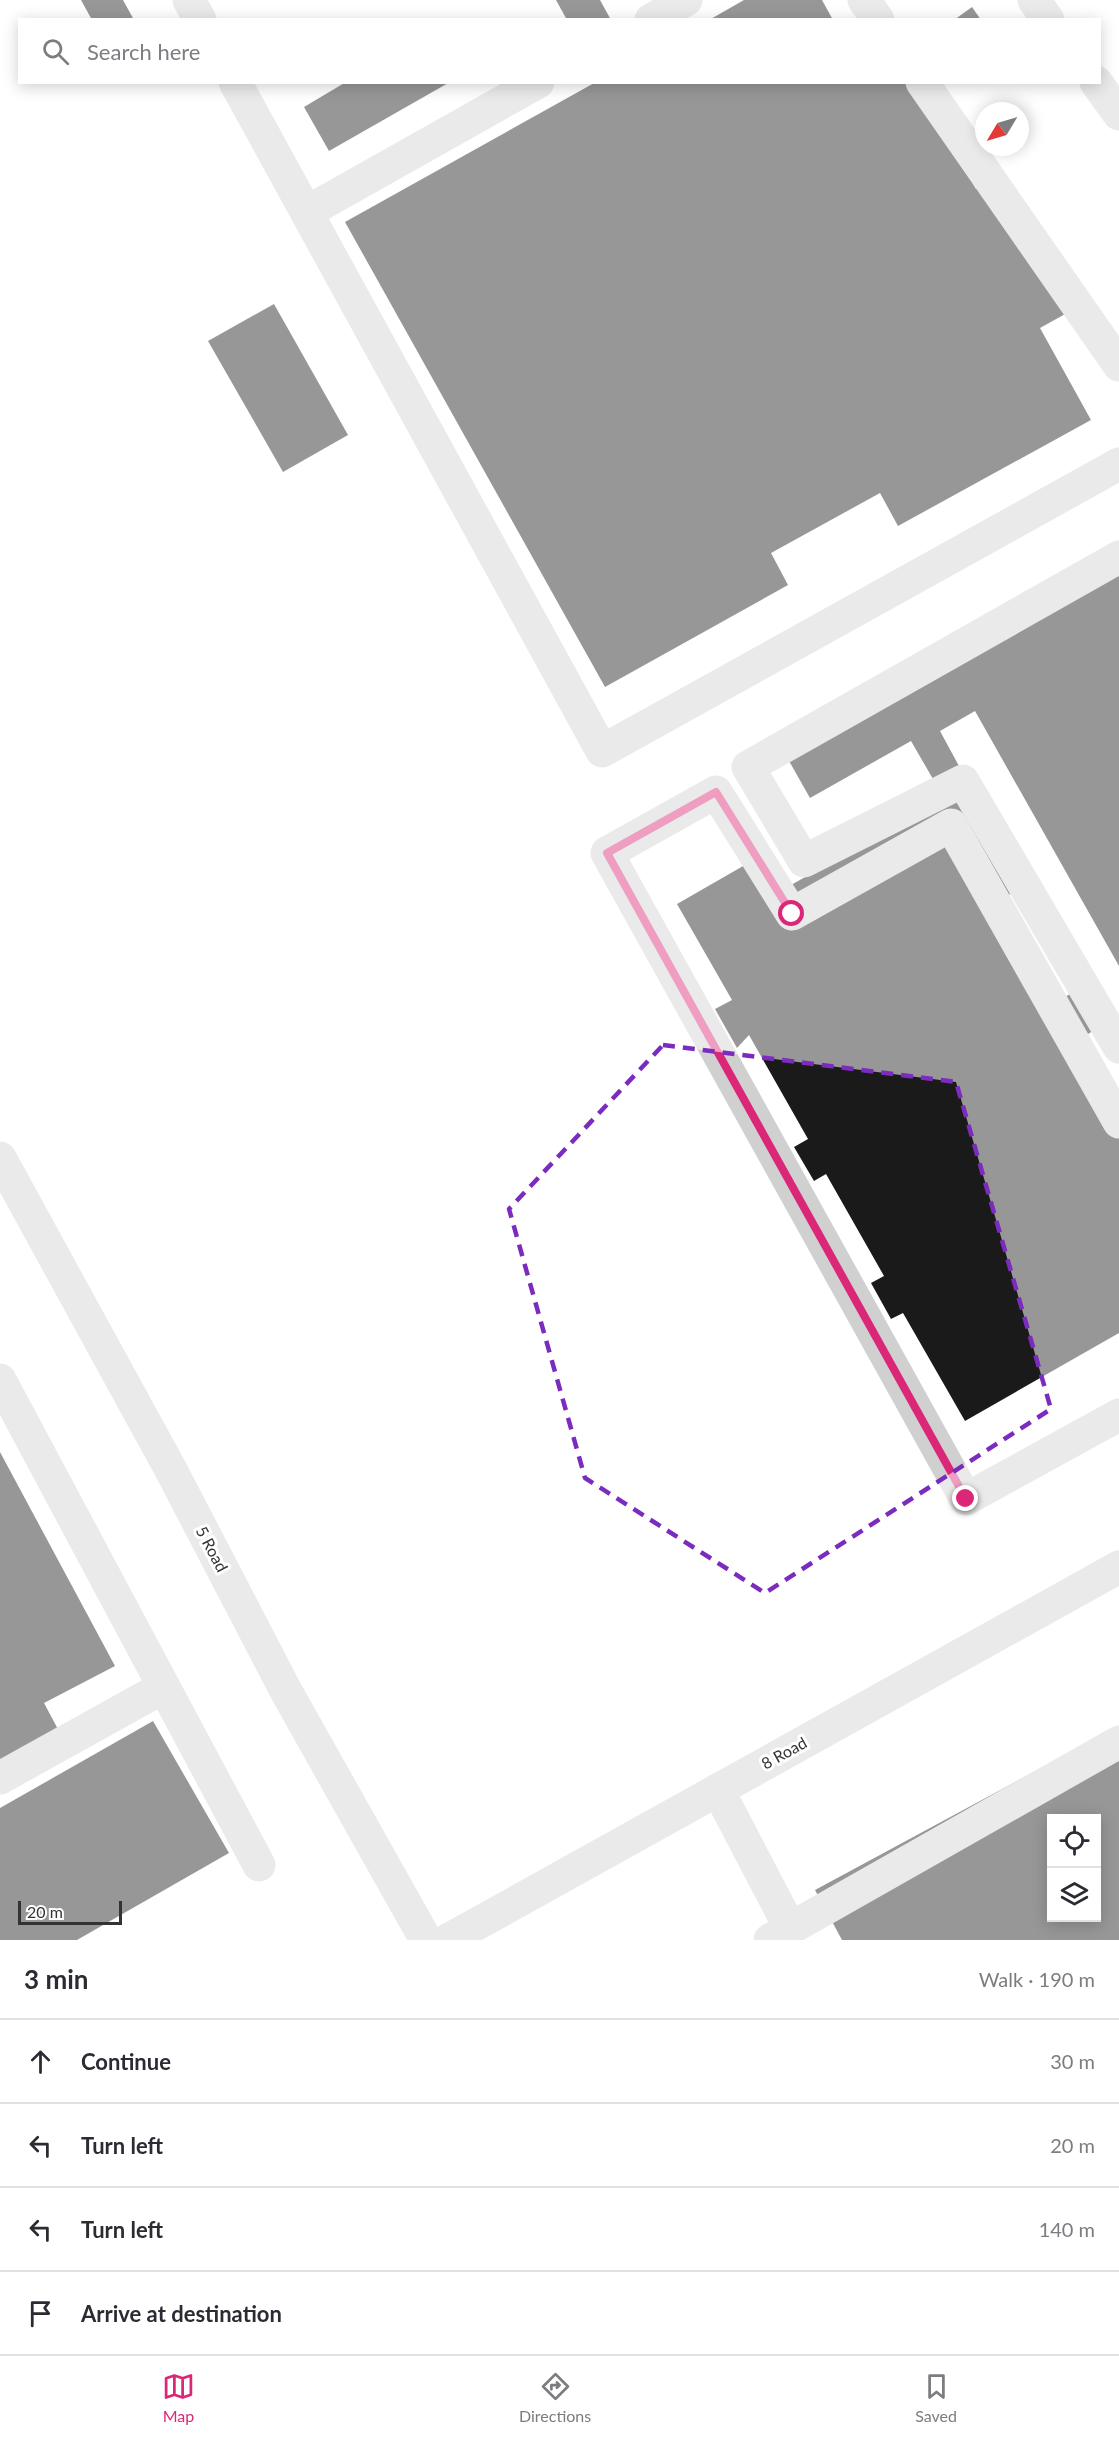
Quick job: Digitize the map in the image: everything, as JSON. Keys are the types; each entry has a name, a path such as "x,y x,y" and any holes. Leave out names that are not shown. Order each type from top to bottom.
{"street":[{"path":"189,0 199,18"},
{"path":"654,18 686,0"},
{"path":"864,0 877,18"},
{"path":"1034,0 1047,18"},
{"path":"236,84 602,751 1119,464"},
{"path":"307,212 534,84"},
{"path":"923,84 1119,365"},
{"path":"1097,84 1119,114"},
{"path":"1119,557 748,767 804,861 963,781 1119,1047"},
{"path":"1119,1122 951,825 792,914 716,792 607,853 966,1499 1119,1415"},
{"name":"5 Road","path":"0,1158 171,1470 286,1691 426,1940"},
{"path":"0,1380 162,1688 259,1865"},
{"name":"8 Road","path":"448,1940 1119,1567"},
{"path":"0,1778 162,1688"},
{"path":"718,1790 780,1934 1119,1742"}],"highlighted area":[{"path":"663,1045 956,1082 1051,1409 765,1593 585,1478 509,1209"}],"building":[{"path":"81,0 123,0 133,18 91,18"},
{"path":"556,0 600,0 610,18 566,18"},
{"path":"744,0 822,0 832,18 712,18"},
{"path":"972,7 980,18 957,18"},
{"path":"343,84 446,84 329,151 304,107"},
{"path":"592,84 918,84 976,189 993,179 1067,313 1040,328 1091,420 898,526 880,493 771,553 788,585 605,687 345,222"},
{"path":"274,304 348,435 283,472 208,341"},
{"path":"1119,552 1119,966 975,711 940,731 972,790 1015,892 1002,898 1059,1000 1072,993 1093,1031 1083,1037 1119,1100 1119,1333 965,1421 903,1313 891,1319 871,1283 884,1276 826,1174 814,1181 794,1147 808,1139 749,1035 737,1048 715,1009 732,1000 677,904 764,854 784,889 944,798 911,741 810,798 780,745"},
{"path":"0,1452 115,1666 44,1703 60,1733 0,1764"},
{"path":"153,1721 229,1853 77,1940 0,1940 0,1808"},
{"path":"1119,1726 1119,1940 842,1940 815,1890"}],"route":[{"path":"792,914 716,792 607,853 966,1499"}]}
